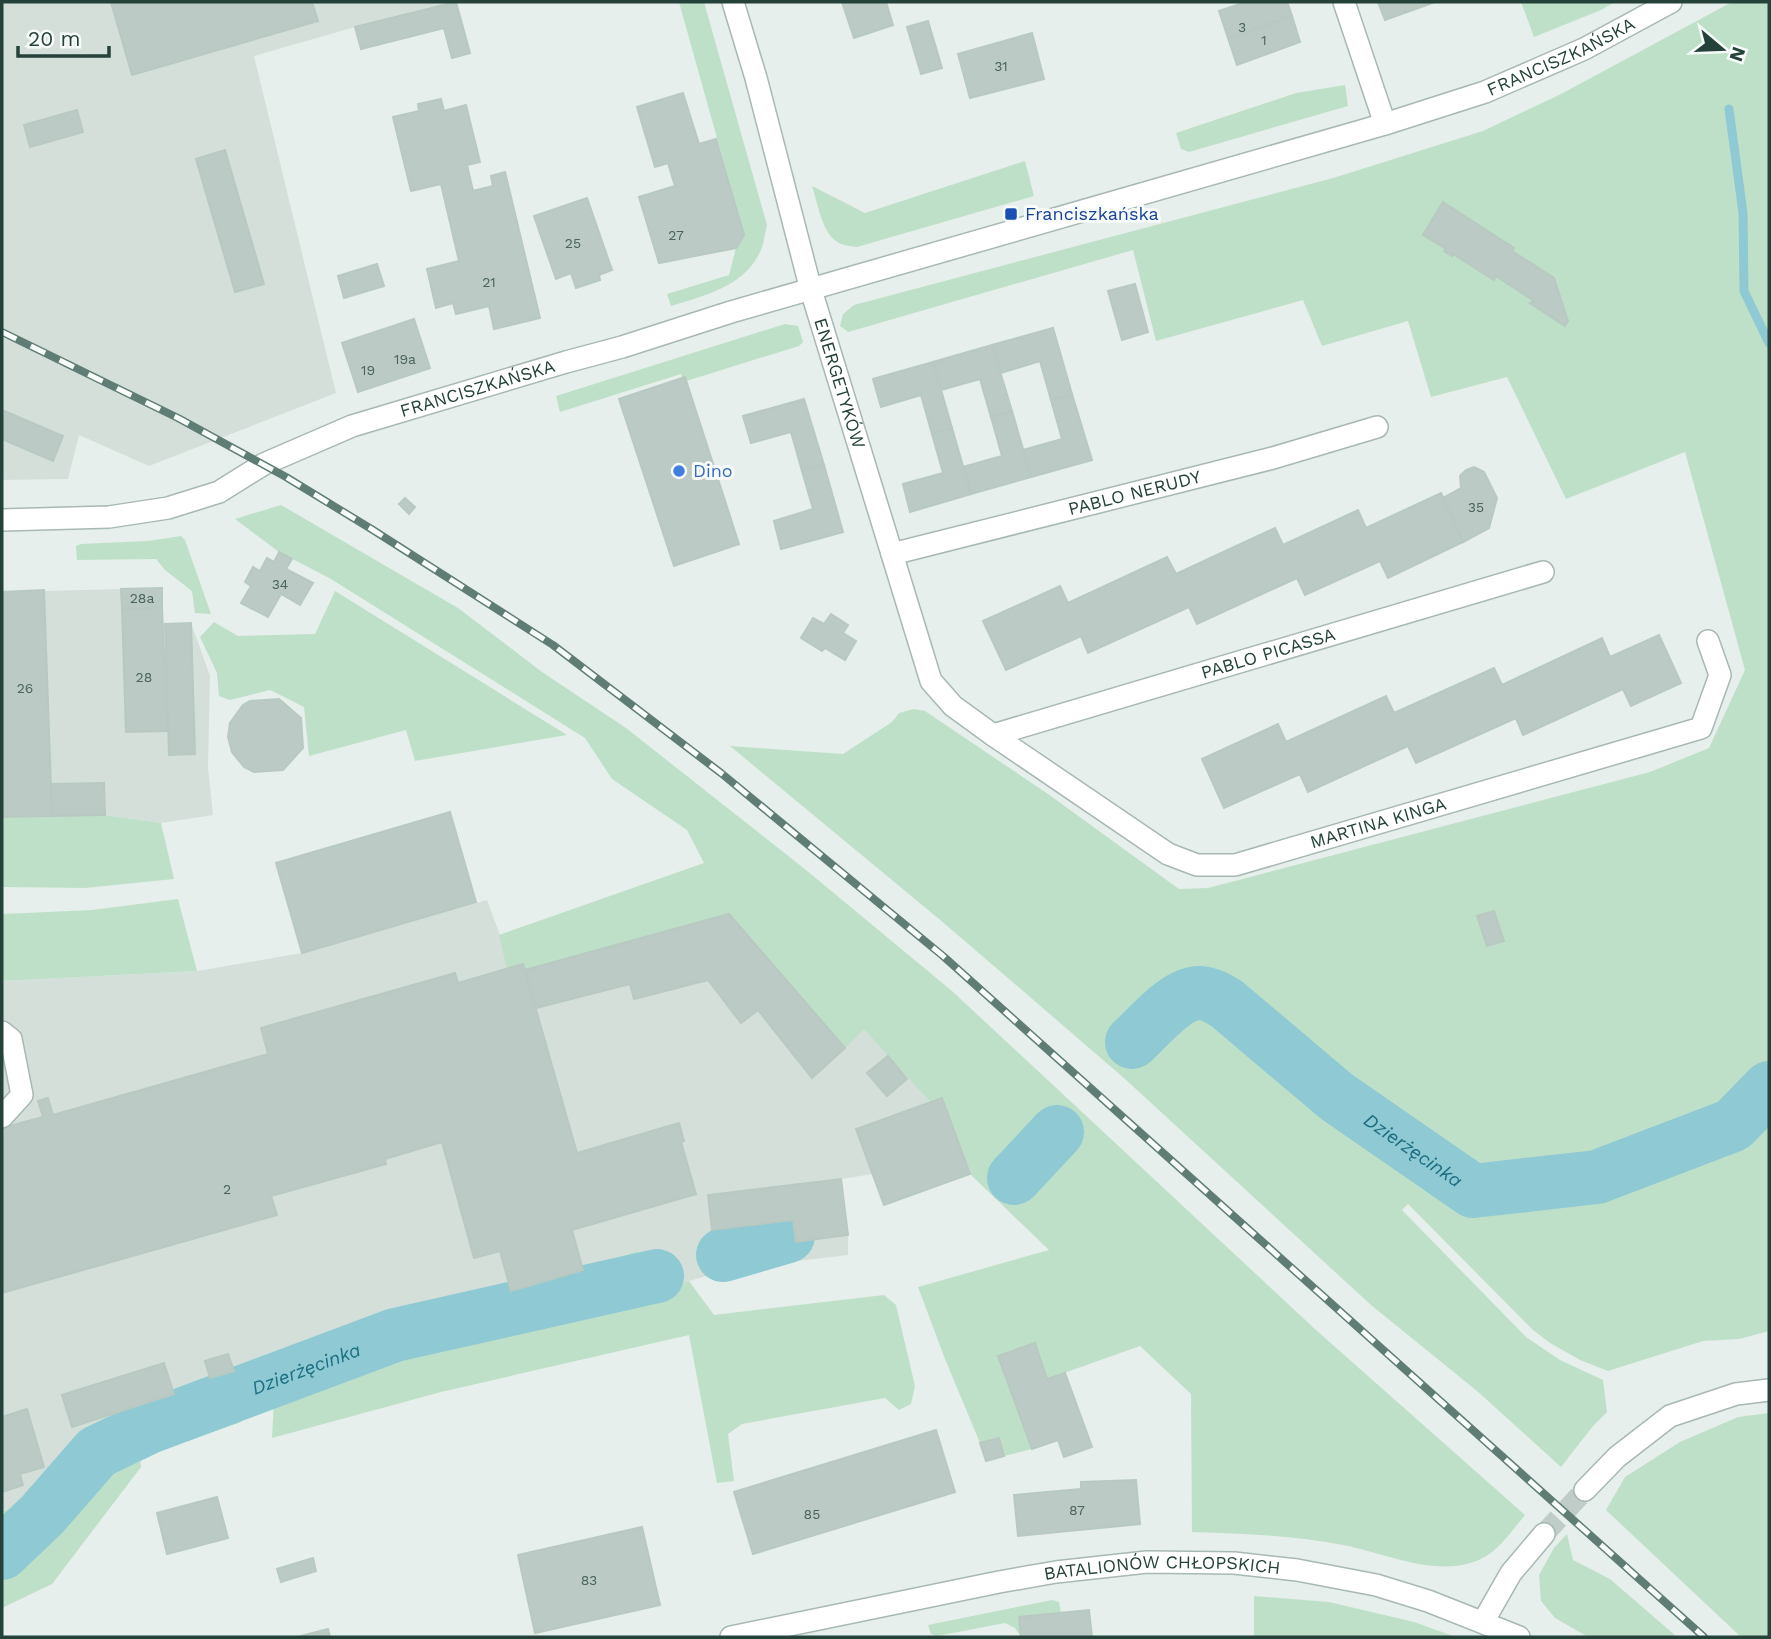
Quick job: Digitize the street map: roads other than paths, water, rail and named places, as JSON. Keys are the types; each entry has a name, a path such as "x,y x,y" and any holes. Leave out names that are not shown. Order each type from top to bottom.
{"street":[{"name":"ENERGETYKÓW","path":"733,2 756,78 811,290 931,681 953,705 993,735"},
{"path":"1344,2 1385,124"},
{"name":"FRANCISZKAŃSKA","path":"2,520 109,517 168,508 219,492 264,464 352,426 622,347 731,312 1385,124 1485,92 1584,48 1671,2"},
{"name":"PABLO NERUDY","path":"892,555 1259,461 1377,427"},
{"name":"PABLO PICASSA","path":"993,735 1543,572"},
{"name":"MARTINA KINGA","path":"993,735 1168,854 1197,864 1235,865 1700,728 1720,675 1708,641"},
{"path":"2,1032 11,1039 22,1095 2,1116"},
{"path":"1585,1490 1617,1457 1670,1416 1736,1394 1769,1390"},
{"path":"1483,1622 1511,1573 1544,1534"},
{"name":"BATALIONÓW CHŁOPSKICH","path":"737,1637 1011,1580 1147,1562 1234,1563 1297,1570 1376,1584 1519,1637"}],"waterway":[{"path":"1729,109 1743,213 1744,291 1769,343"},
{"name":"Dzierżęcinka","path":"1132,1042 1182,998 1201,993 1215,997 1227,1004 1337,1097 1473,1191 1597,1177 1733,1125 1769,1088"},
{"name":"Dzierżęcinka","path":"1014,1178 1057,1132"},
{"name":"Dzierżęcinka","path":"723,1255 788,1236"},
{"name":"Dzierżęcinka","path":"2,1553 42,1515 97,1452 149,1427 395,1335 657,1276"}],"tunnel":[{"path":"1544,1534 1585,1490"}],"railway":[{"path":"2,332 178,418 286,477 373,530 553,645 721,773 943,956 1704,1637"}],"place":[{"name":"Franciszkańska","path":"1011,214"},
{"name":"Dino","path":"679,471"}]}
